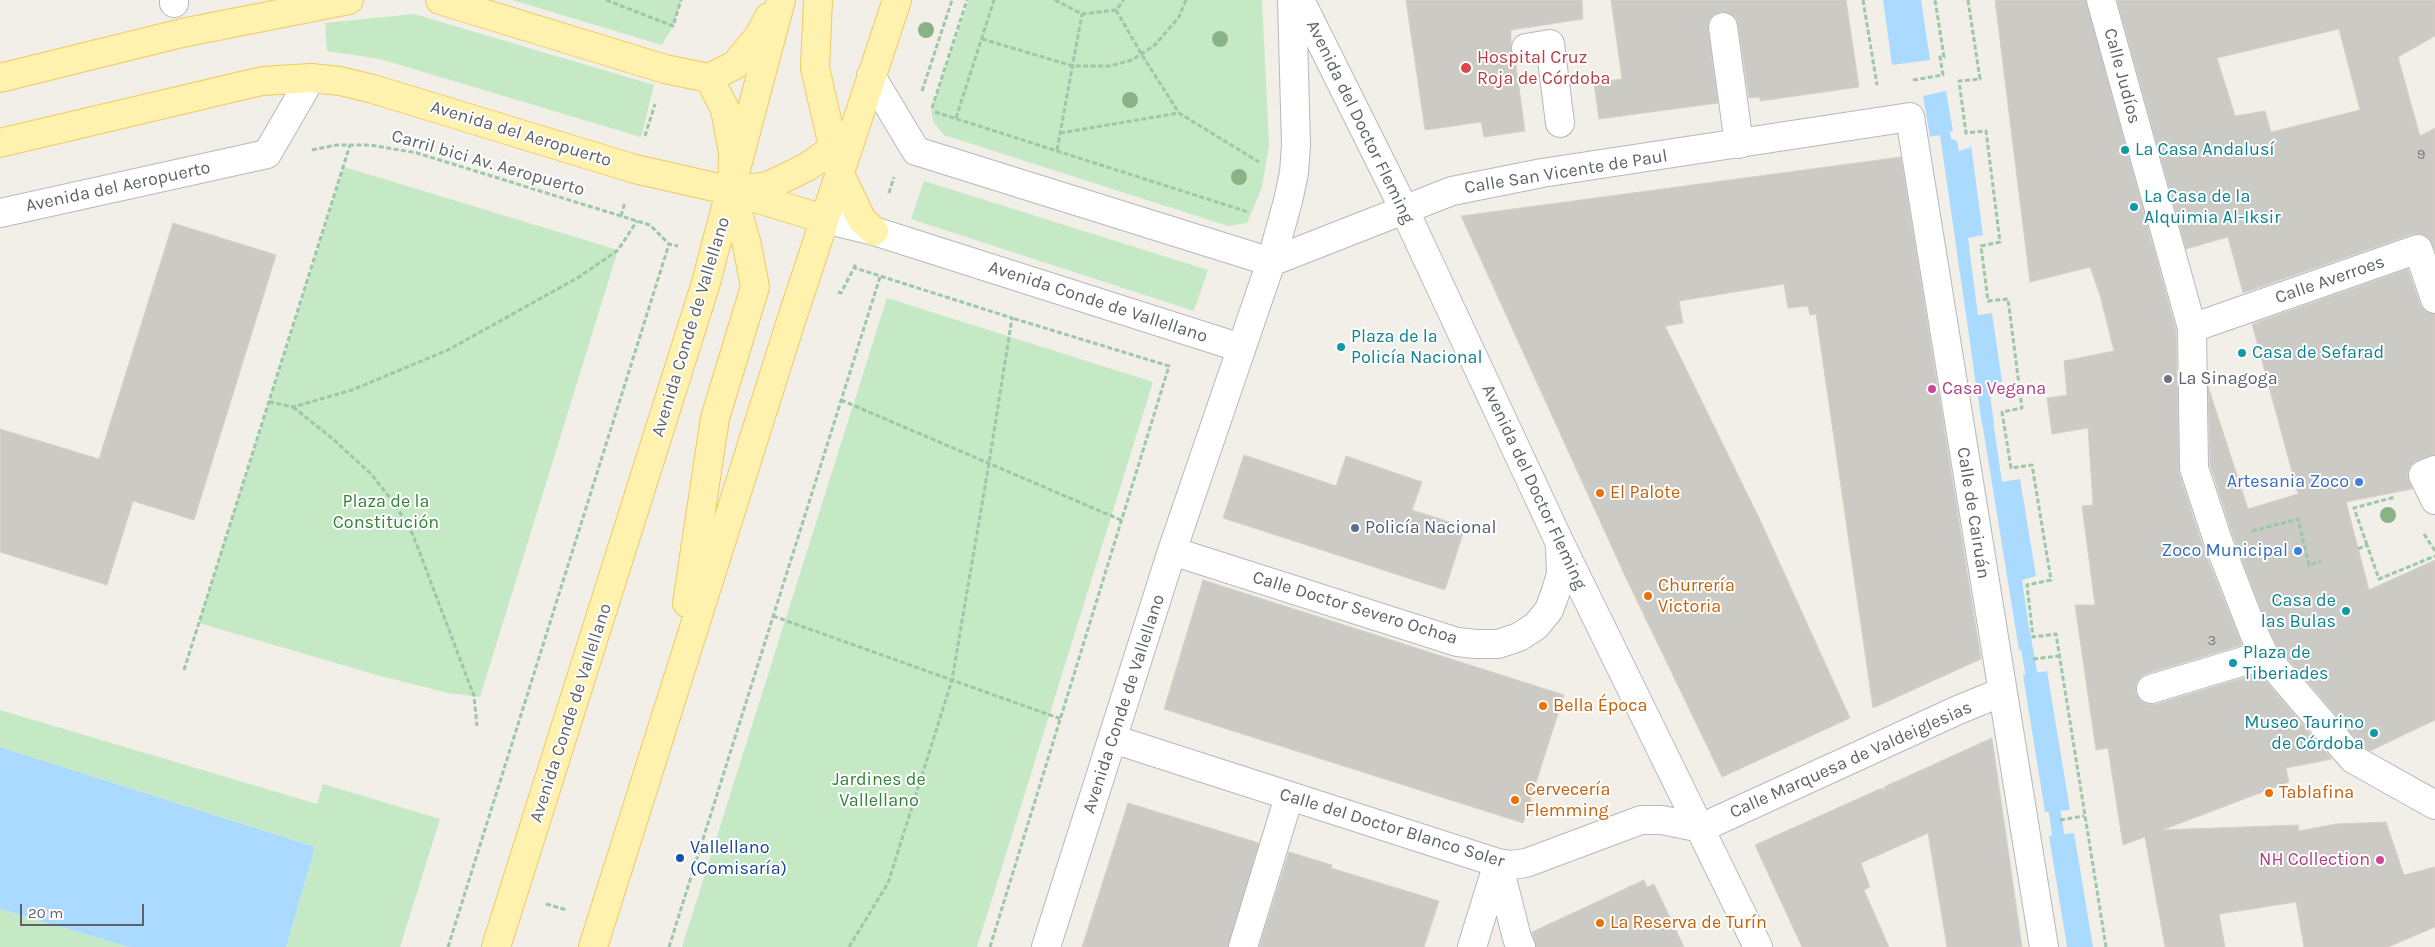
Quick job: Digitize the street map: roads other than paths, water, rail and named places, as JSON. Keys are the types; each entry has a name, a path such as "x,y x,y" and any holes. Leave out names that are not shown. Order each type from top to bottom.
{"main road":[{"path":"0,78 287,7 349,0"},
{"path":"440,0 665,70 709,78 735,65 758,37 779,0"},
{"path":"732,191 779,0"},
{"path":"818,0 815,68 837,160 862,220 874,231"},
{"path":"824,219 837,160 854,128 897,0"},
{"name":"Avenida del Aeropuerto","path":"0,143 262,81 311,78 340,81 373,89 635,169 732,191 824,219"},
{"path":"709,78 726,109 732,154 732,191"},
{"path":"732,191 768,186 807,167 837,160"},
{"name":"Avenida Conde de Vallellano","path":"674,689 715,418 755,287 747,245 732,191"},
{"name":"Avenida Conde de Vallellano","path":"496,947 705,286 732,191"},
{"name":"Avenida Conde de Vallellano","path":"593,947 824,219"}],"street":[{"name":"Avenida Conde de Vallellano","path":"1046,947 1172,551 1271,262 1294,173 1296,146 1292,0"},
{"name":"Avenida del Doctor Fleming","path":"1300,0 1404,209 1559,542 1758,947"},
{"name":"Calle Judíos","path":"2102,0 2192,328 2194,468 2218,541 2264,655 2353,759 2434,802"},
{"path":"1723,27 1739,144"},
{"path":"1526,48 1550,44 1560,123"},
{"path":"871,76 916,151 1271,262"},
{"name":"Avenida del Aeropuerto","path":"0,213 267,154 311,78"},
{"name":"Calle de Cairuán","path":"1872,124 1910,117 2044,947"},
{"name":"Calle San Vicente de Paul","path":"1271,262 1452,190 1542,173 1872,124"},
{"name":"Avenida Conde de Vallellano","path":"824,219 874,231 1241,348"},
{"name":"Calle Averroes","path":"2192,328 2418,250 2435,299"},
{"path":"2435,470 2423,475 2435,500"},
{"name":"Calle Doctor Severo Ochoa","path":"1172,551 1457,642 1498,644 1519,637 1536,626 1548,610 1561,574 1562,555 1559,542"},
{"path":"2151,689 2264,655"},
{"name":"Calle Marquesa de Valdeiglesias","path":"1701,828 1958,710 2002,692"},
{"name":"Calle del Doctor Blanco Soler","path":"1113,739 1289,797 1498,863 1511,865 1526,863 1641,820 1662,820 1701,828"},
{"path":"1243,947 1289,797"},
{"path":"1472,947 1498,863"},
{"path":"1498,863 1521,947"}],"water":[{"path":"1883,0 1921,0 1930,60 1892,65"},
{"path":"1946,91 1953,131 1950,132 1953,153 1969,148 1971,145 1983,235 1968,238 1978,315 1992,313 2002,382 1976,384 1940,135 1930,137 1923,96"},
{"path":"1991,407 2002,482 2020,479 2036,576 2022,580 2032,648 2019,650 1980,409"},
{"path":"2047,671 2070,810 2045,812 2023,675"},
{"path":"0,747 315,847 286,947 129,947 0,909"},
{"path":"2074,833 2093,947 2067,947 2049,836"}],"waterway":[{"path":"1952,145 1955,170"},
{"path":"1980,369 1988,423"},
{"path":"2024,632 2034,689"},
{"path":"2052,795 2061,852"}],"place":[{"name":"Hospital Cruz Roja de Córdoba","path":"1466,68"},
{"name":"La Casa Andalusí","path":"2125,150"},
{"name":"La Casa de la Alquimia Al-Iksir","path":"2134,207"},
{"name":"Plaza de la Policía Nacional","path":"1341,347"},
{"name":"Casa de Sefarad","path":"2242,353"},
{"name":"La Sinagoga","path":"2168,379"},
{"name":"Casa Vegana","path":"1932,389"},
{"name":"Artesania Zoco","path":"2359,482"},
{"name":"El Palote","path":"1600,493"},
{"name":"Policía Nacional","path":"1355,528"},
{"name":"Zoco Municipal","path":"2298,551"},
{"name":"Churrería Victoria","path":"1648,596"},
{"name":"Casa de las Bulas","path":"2346,611"},
{"name":"Plaza de Tiberiades","path":"2233,663"},
{"name":"Bella Época","path":"1543,706"},
{"name":"Museo Taurino de Córdoba","path":"2374,733"},
{"name":"Tablafina","path":"2269,793"},
{"name":"Cervecería Flemming","path":"1515,800"},
{"name":"Vallellano (Comisaría)","path":"680,858"},
{"name":"NH Collection","path":"2380,860"},
{"name":"La Reserva de Turín","path":"1600,923"}],"park label":[{"name":"Plaza de la Constitución","path":"386,512"},
{"name":"Jardines de Vallellano","path":"879,790"}]}
